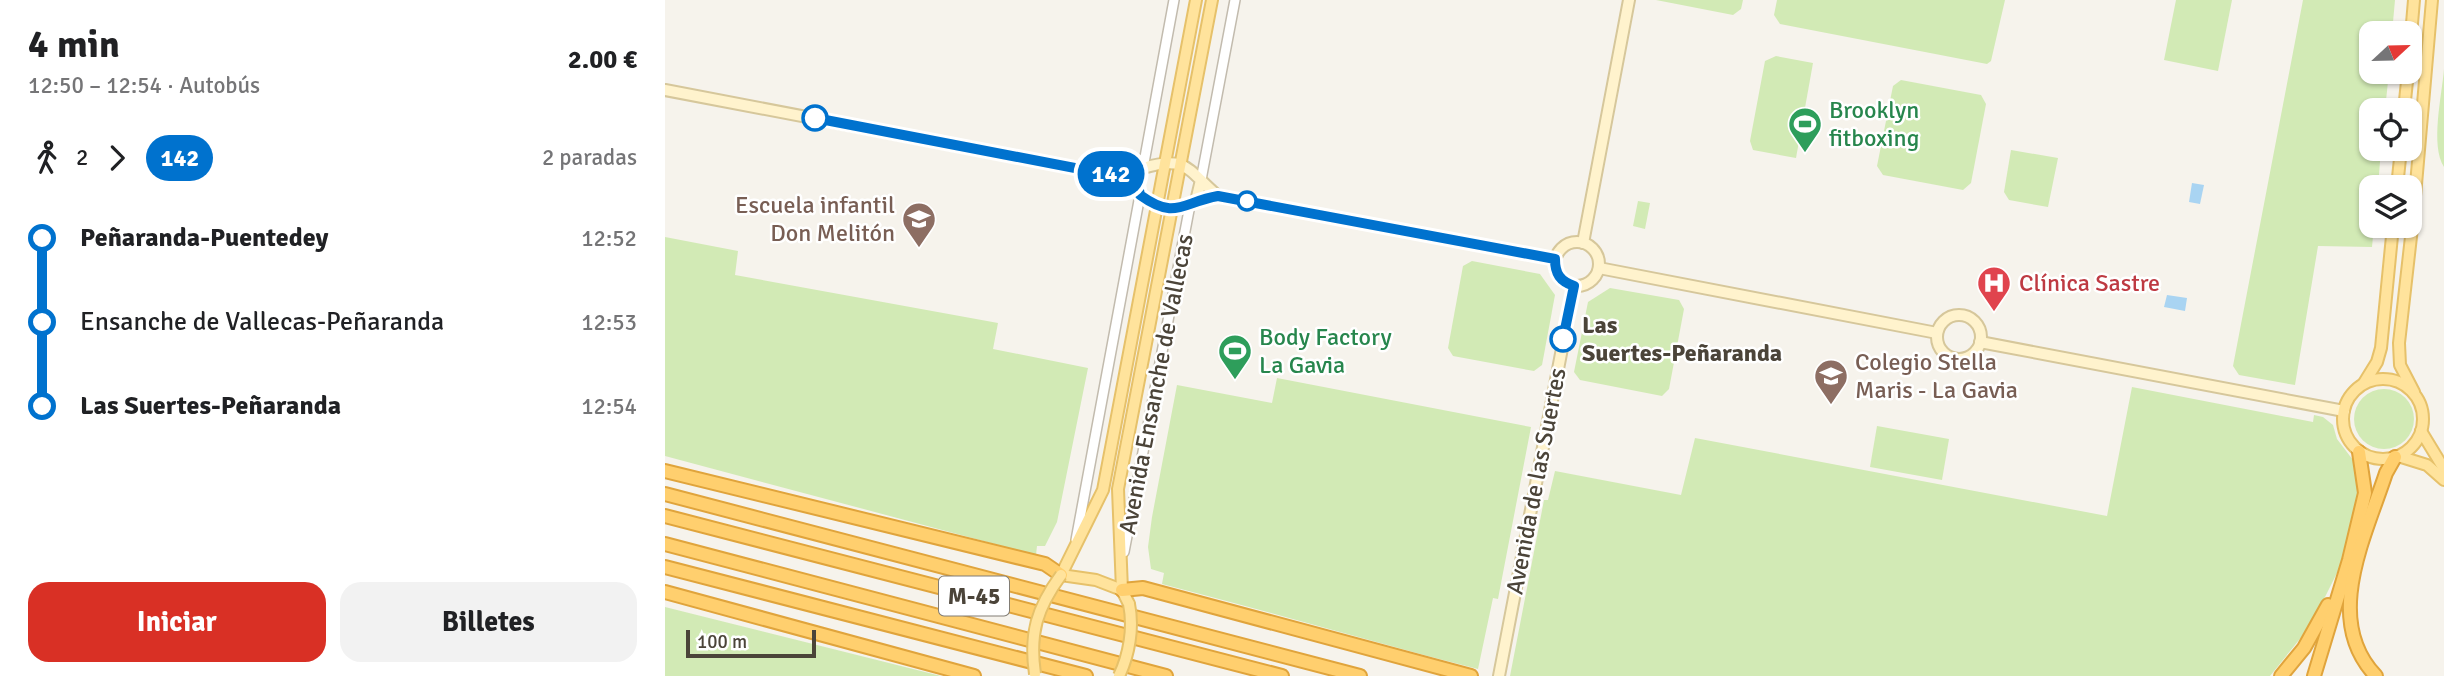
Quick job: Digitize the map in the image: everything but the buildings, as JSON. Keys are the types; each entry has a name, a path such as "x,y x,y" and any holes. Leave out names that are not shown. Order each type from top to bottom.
{"highway":[{"path":"2314,676 2349,560 2365,493 2359,452"},
{"path":"2376,676 2364,664 2353,642 2348,615 2350,592 2386,474 2396,457"},
{"path":"665,471 1045,564 1061,575"},
{"path":"665,494 1360,676"},
{"name":"M-45","path":"665,516 1282,676"},
{"name":"M-45","path":"665,544 1166,676"},
{"path":"2281,676 2304,648 2349,560"},
{"path":"665,567 1086,676"},
{"path":"1122,590 1143,589 1472,676"},
{"path":"665,592 974,676"}],"main road":[{"name":"Avenida Ensanche de Vallecas","path":"1035,675 1032,654 1034,631 1042,604 1061,575 1103,490 1196,0"},
{"name":"Avenida Ensanche de Vallecas","path":"1119,676 1129,645 1131,621 1129,604 1122,590 1118,489 1212,0"},
{"path":"1583,243 1629,0"},
{"path":"2412,21 2414,0"},
{"path":"2396,457 2413,444 2421,431 2424,415 2400,365 2399,350 2432,0"},
{"path":"665,90 1137,180"},
{"path":"1218,196 1194,172 1179,164 1165,162 1143,168 1137,180 1140,195 1156,206 1171,209 1218,196 1555,259"},
{"name":"Avenida Ensanche de Vallecas","path":"1193,203 1201,180"},
{"path":"2392,238 2381,348 2377,362 2364,383 2353,392 2344,411 2343,425 2348,439 2359,452 2370,458 2381,460 2396,457 2427,465 2444,480"},
{"path":"1583,243 1596,253 1599,268 1597,275 1587,284 1574,286 1559,277 1555,259 1566,245 1583,243"},
{"path":"1599,268 1937,333"},
{"name":"Avenida de las Suertes","path":"1499,676 1574,286"},
{"path":"1963,315 1971,318 1979,329 1980,342 1972,355 1958,360 1950,358 1939,348 1937,333 1944,321 1963,315"},
{"path":"1980,342 2344,411"},
{"path":"2364,383 2385,379 2406,386 2414,392"},
{"path":"2421,431 2444,469"},
{"path":"1061,575 1096,580 1122,590"}],"street":[{"path":"1143,168 1174,0"},
{"name":"Avenida Ensanche de Vallecas","path":"1201,180 1235,0"},
{"name":"Avenida Ensanche de Vallecas","path":"1075,542 1121,308 1140,195"},
{"name":"Avenida Ensanche de Vallecas","path":"1121,564 1193,203"}],"green space":[{"path":"1656,0 1743,0 1741,9 1733,15"},
{"path":"1777,0 2005,0 1991,61 1987,64 1780,24 1774,15"},
{"path":"2176,0 2232,0 2218,71 2164,60"},
{"path":"2303,0 2395,0 2393,21 2359,21 2359,84 2388,84 2386,98 2359,98 2359,161 2380,161 2379,175 2359,175 2359,238 2373,238 2372,247 2318,246 2295,385 2239,375 2233,366"},
{"path":"1776,56 1813,63 1796,158 1753,150 1750,141 1765,61"},
{"path":"2444,69 2444,167 2440,158 2437,133"},
{"path":"1901,80 1981,95 1986,104 1971,183 1963,190 1883,175 1877,166 1893,86"},
{"path":"2011,150 2058,158 2048,207 2009,200 2004,192"},
{"path":"1638,201 1650,203 1645,229 1633,226"},
{"path":"665,237 738,251 735,275 998,323 993,349 1088,368 1057,522 1045,546 1037,546 1036,555 665,456"},
{"path":"1472,261 1540,274 1555,295 1542,365 1534,371 1453,356 1448,348 1463,266"},
{"path":"1610,288 1679,300 1684,309 1669,389 1662,396 1580,380 1574,372 1588,302"},
{"path":"1277,378 1531,427 1498,599 1493,598 1478,669 1162,584 1164,573 1151,569 1148,547 1152,517 1177,385 1272,403"},
{"path":"2132,387 2313,422 2314,415 2323,417 2333,425 2337,439 2356,464 2362,494 2339,569 2303,635 2270,676 1510,676 1544,500 1548,500 1555,471 1681,495 1695,438 2107,516"},
{"path":"2378,389 2390,389 2406,397 2412,407 2412,431 2406,441 2390,449 2378,449 2362,441 2354,425 2354,413 2362,397"},
{"path":"1877,426 1949,439 1942,480 1870,467"},
{"path":"665,607 941,676 665,676"}],"water":[{"path":"2192,183 2204,185 2200,204 2189,202"},
{"path":"2167,295 2187,298 2185,311 2164,307"}],"bus line":[{"name":"142","path":"815,118 1137,180 1140,195 1156,206 1171,209 1218,196 1555,259 1559,277 1574,286 1563,339"}],"place":[{"name":"Brooklyn fitboxing","path":"1805,154"},
{"name":"Escuela infantil Don Melitón","path":"919,249"},
{"name":"Clínica Sastre","path":"1994,313"},
{"name":"Las Suertes-Peñaranda","path":"1563,339"},
{"name":"Body Factory La Gavia","path":"1235,381"},
{"name":"Colegio Stella Maris - La Gavia","path":"1831,406"}]}
